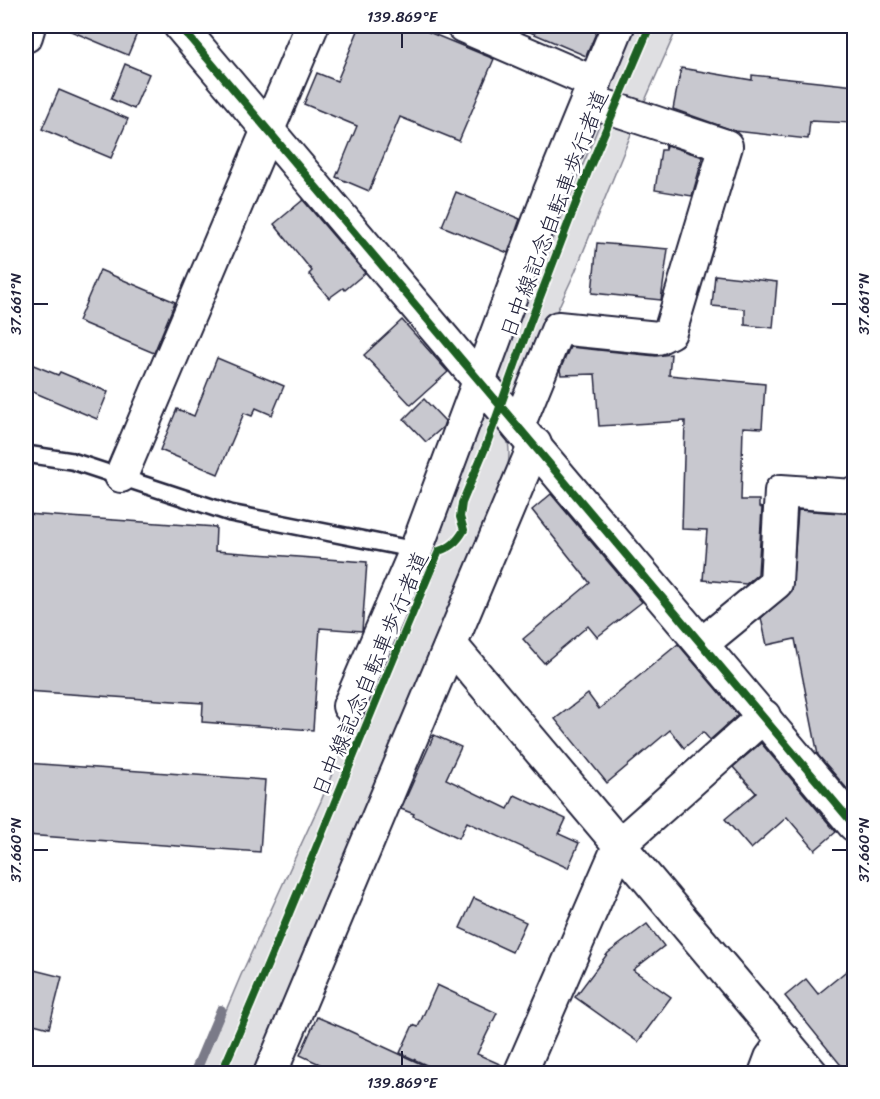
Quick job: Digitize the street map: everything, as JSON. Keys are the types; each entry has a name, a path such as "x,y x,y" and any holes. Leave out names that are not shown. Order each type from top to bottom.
{"street":[{"path":"26,36 29,26"},
{"path":"180,26 855,825"},
{"path":"121,476 312,26"},
{"path":"270,1074 451,645 527,435 558,328 658,338 670,332 726,146 591,91 462,26"},
{"path":"349,706 416,550 550,191 618,26"},
{"path":"703,643 776,583 781,491 855,496"},
{"path":"451,645 812,1074"},
{"path":"520,1074 620,844 764,716"},
{"path":"765,1074 771,1058 784,1041"}],"lane":[{"path":"26,454 72,461 230,513 416,550"}],"shaded area":[{"path":"637,26 678,26 640,112 575,272 515,401 495,379 604,113 601,97 628,31 634,32"},
{"path":"486,416 506,437 509,449 508,466 253,1073 199,1074 241,975 321,801 476,417"}],"building":[{"path":"59,26 140,26 128,55"},
{"path":"360,26 414,26 494,59 459,141 400,117 369,191 336,177 357,126 304,104 317,73 337,81"},
{"path":"516,26 599,26 586,56"},
{"path":"125,64 149,74 134,109 111,99"},
{"path":"681,68 752,80 752,75 855,86 855,123 810,121 808,139 735,131 673,109"},
{"path":"59,90 128,119 111,158 42,129"},
{"path":"666,145 703,157 692,196 655,190 661,150 665,150"},
{"path":"456,192 520,219 508,253 442,226"},
{"path":"303,200 365,273 345,290 343,288 329,298 309,274 312,271 274,224"},
{"path":"597,243 668,249 661,300 592,293"},
{"path":"100,270 175,302 154,353 78,321"},
{"path":"715,275 777,282 773,328 745,325 745,309 712,306"},
{"path":"402,320 448,372 411,405 364,355"},
{"path":"570,347 656,356 671,354 669,375 765,384 762,428 743,427 741,500 759,500 759,507 762,508 758,574 746,584 703,580 707,530 682,529 685,421 599,426 595,374 561,375 560,370"},
{"path":"217,358 284,386 272,415 256,408 252,416 244,413 218,474 160,450 177,409 194,416"},
{"path":"26,362 58,375 60,372 108,392 97,419 26,389"},
{"path":"424,399 445,421 443,427 426,442 404,419"},
{"path":"551,494 642,602 597,637 588,626 544,663 523,639 590,583 532,510"},
{"path":"798,510 855,514 855,559 851,598 855,598 855,798 818,755 795,639 767,645 761,618 792,591"},
{"path":"26,514 216,527 215,551 367,562 362,631 320,628 313,730 202,722 203,703 26,691"},
{"path":"678,644 738,715 710,740 703,732 684,748 670,730 607,783 555,719 588,694 599,709"},
{"path":"434,735 461,747 446,779 508,809 515,795 566,819 559,834 579,843 568,868 467,822 459,838 401,809"},
{"path":"761,743 836,832 815,850 787,817 751,849 725,819 756,793 733,767"},
{"path":"26,763 265,780 260,852 26,835"},
{"path":"474,898 526,922 512,952 460,928"},
{"path":"647,924 664,946 633,970 671,997 638,1042 575,997 608,953"},
{"path":"855,964 855,1074 848,1074 785,996 806,979 818,994"},
{"path":"26,968 62,977 49,1028 26,1022"},
{"path":"437,985 497,1013 477,1054 504,1066 502,1074 446,1074 400,1053 413,1025 418,1027"},
{"path":"317,1017 443,1074 323,1074 326,1067 300,1055"}],"waterway":[{"path":"194,1074 221,1010"}],"cycle path":[{"path":"180,26 854,825"},
{"name":"日中線記念自転車歩行者道","path":"221,1074 439,551 453,544 464,530 460,517 462,503 486,446 589,169 650,26"}]}
